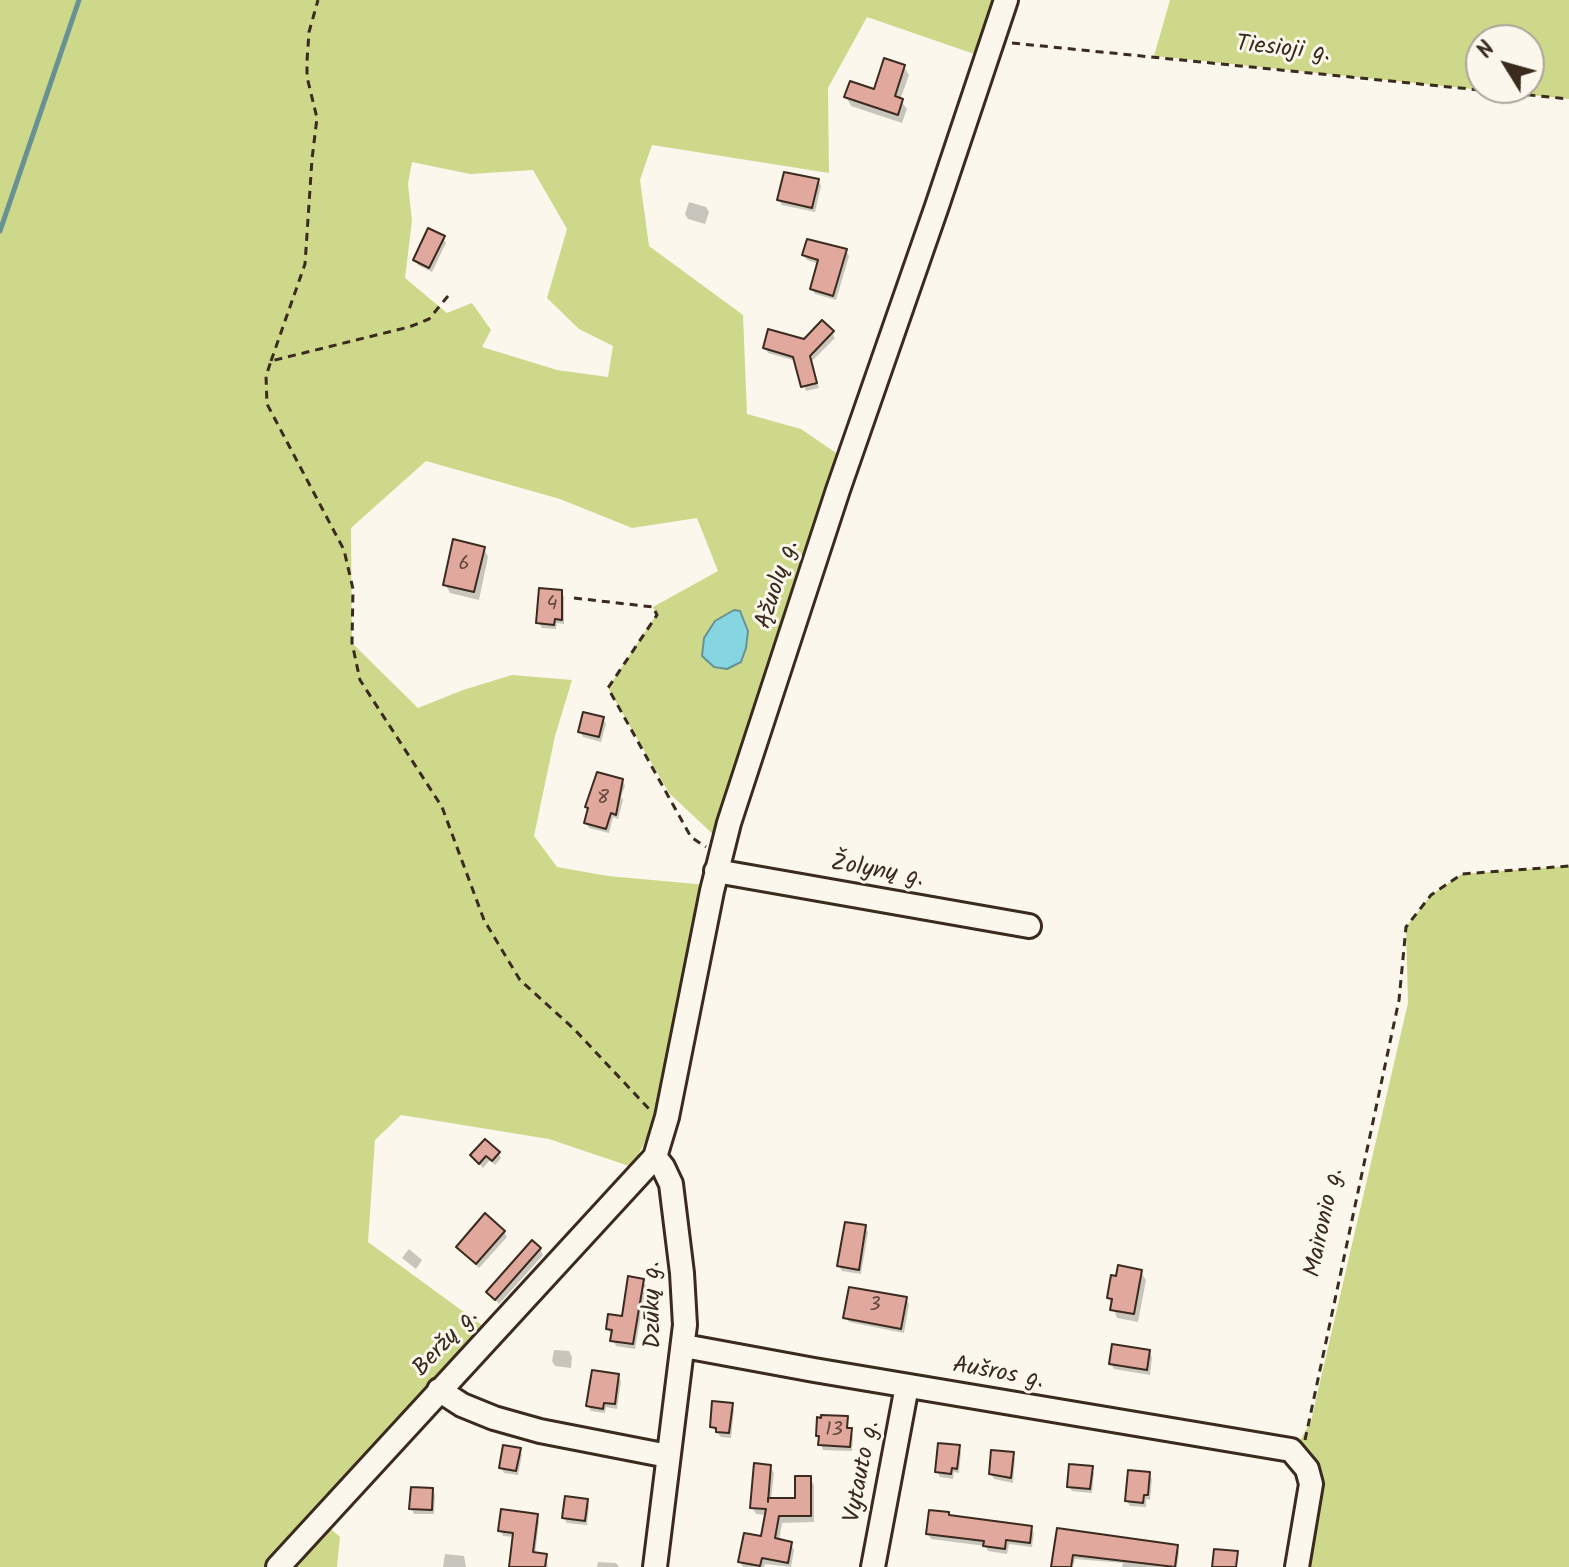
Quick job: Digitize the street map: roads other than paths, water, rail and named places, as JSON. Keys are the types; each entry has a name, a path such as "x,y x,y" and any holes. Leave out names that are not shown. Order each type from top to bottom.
{"street":[{"name":"Ąžuolų g.","path":"655,1157 667,1117 719,861 838,490 1006,0"},
{"name":"Žolynų g.","path":"719,861 1029,926"},
{"name":"Dzūkų g.","path":"655,1157 671,1184 682,1273 684,1346 655,1567"},
{"name":"Beržų g.","path":"278,1567 655,1157"},
{"name":"Aušros g.","path":"684,1346 1291,1450 1307,1469 1311,1484 1297,1567"},
{"name":"Vytauto g.","path":"873,1567 907,1386"},
{"path":"439,1390 462,1405 494,1418 540,1431 668,1456"}],"water":[{"path":"734,610 740,611 748,631 746,648 741,662 727,669 714,667 702,656 704,638 715,621"}],"waterway":[{"path":"0,231 79,0"}]}
